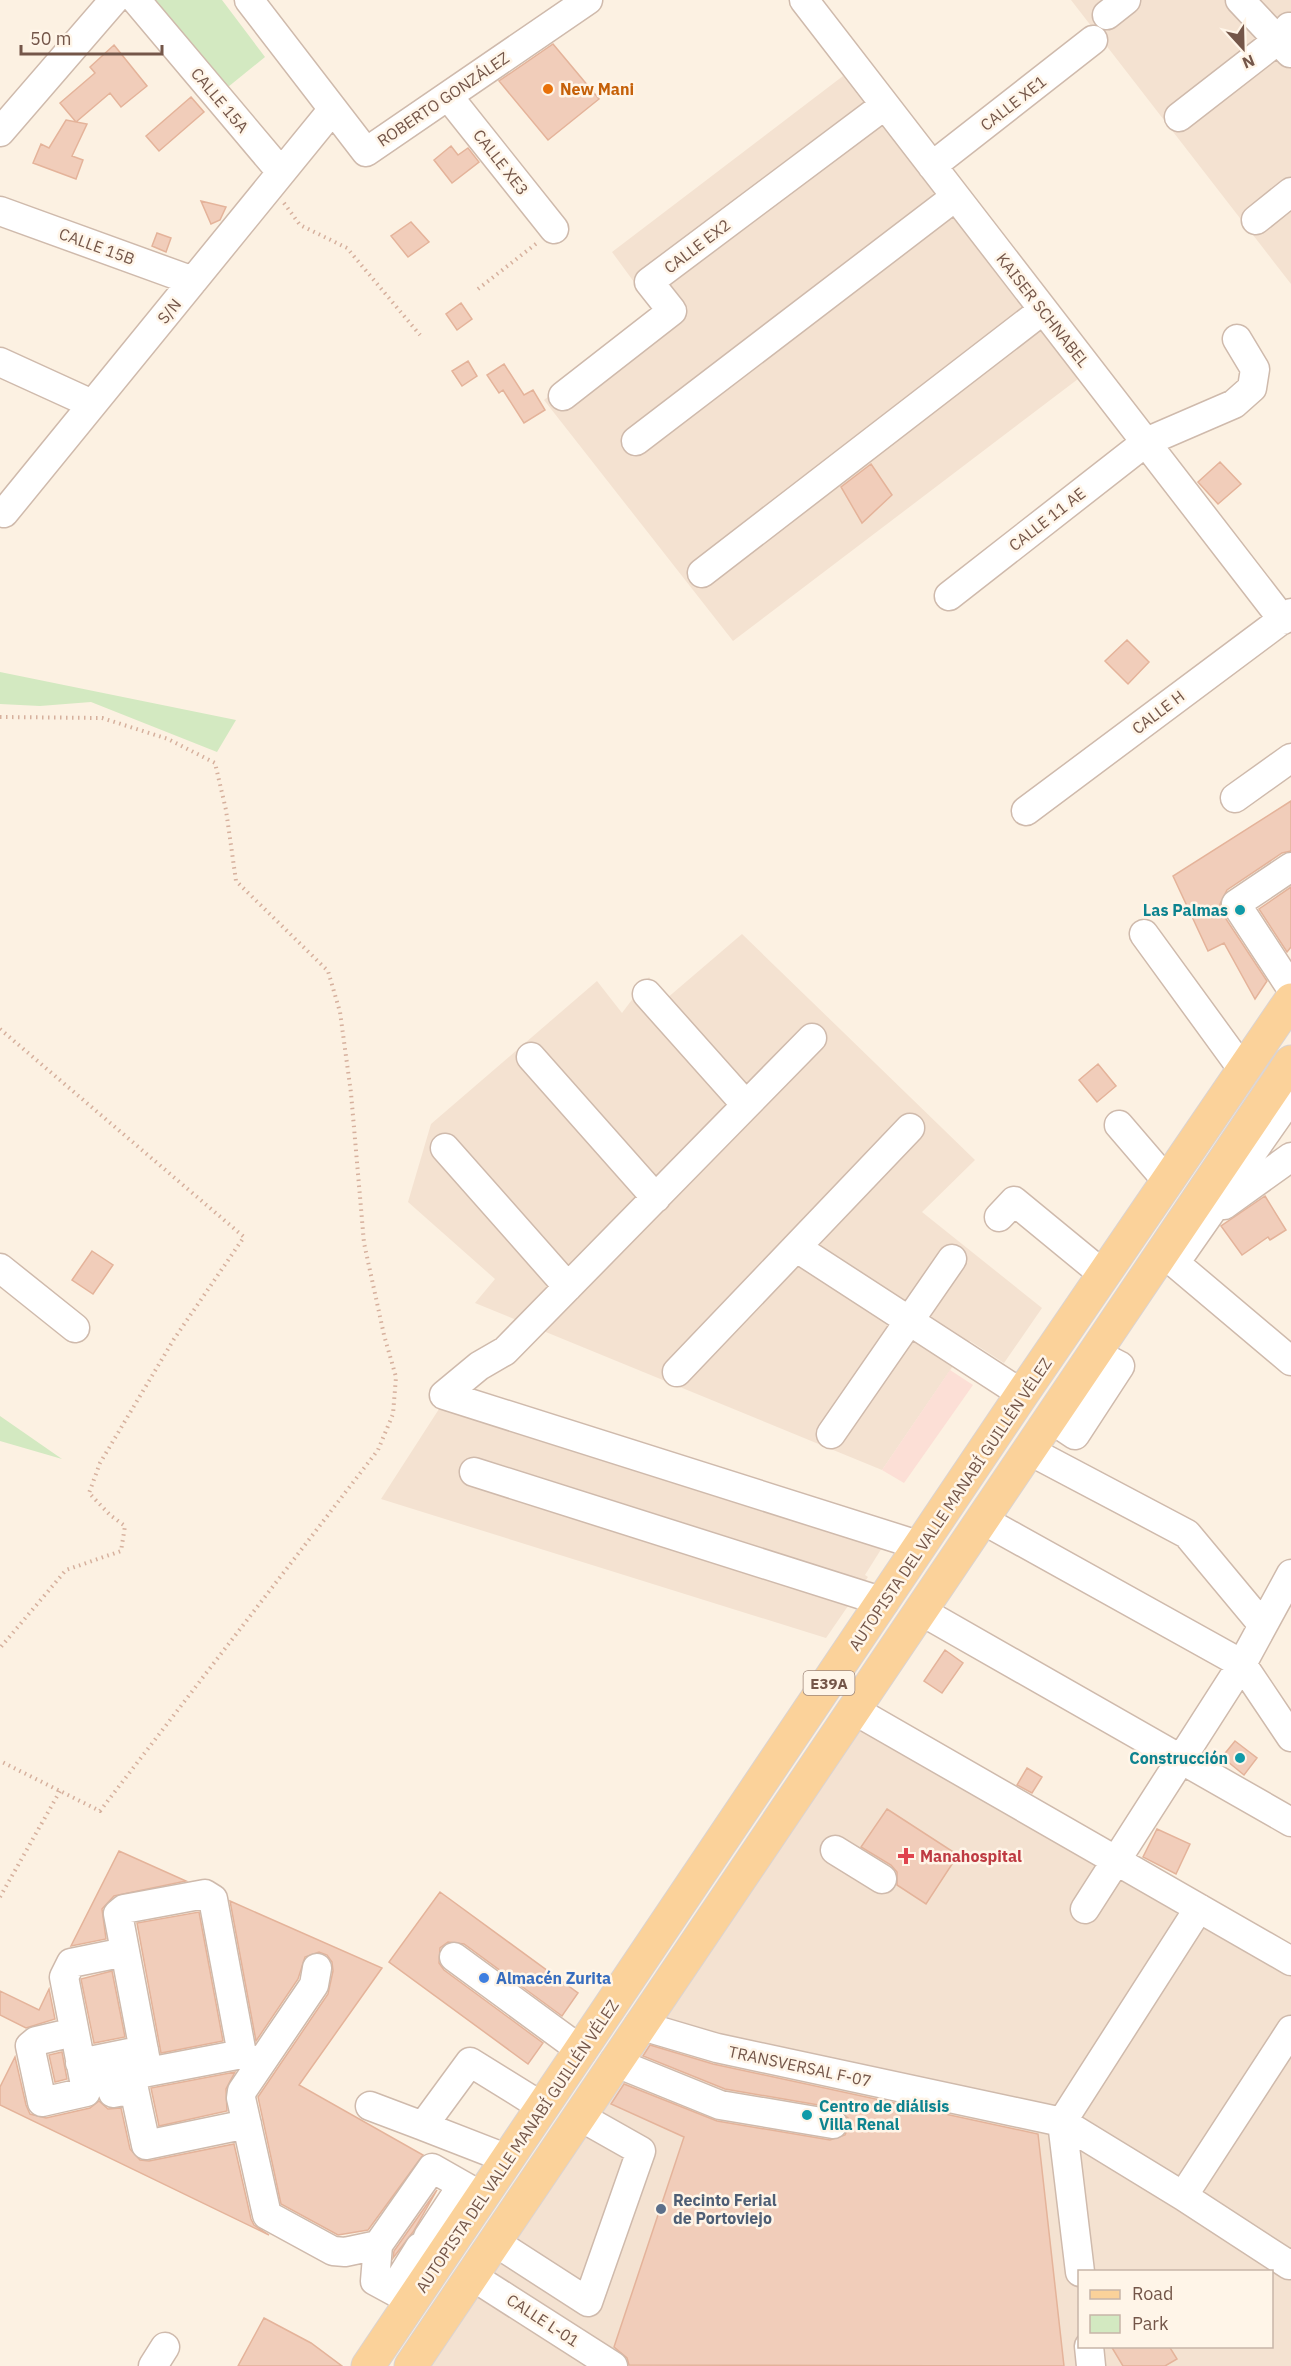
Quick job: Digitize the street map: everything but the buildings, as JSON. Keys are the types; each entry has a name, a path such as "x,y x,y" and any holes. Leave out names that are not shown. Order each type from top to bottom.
{"main road":[{"name":"AUTOPISTA DEL VALLE MANABÍ GUILLÉN VÉLEZ","path":"368,2366 848,1656 1022,1394 1291,1000"},
{"name":"AUTOPISTA DEL VALLE MANABÍ GUILLÉN VÉLEZ","path":"411,2366 614,2062 1095,1353 1170,1251 1291,1062"},
{"path":"848,1656 878,1675"}],"street":[{"path":"0,132 114,0"},
{"name":"CALLE 15A","path":"136,0 276,179"},
{"name":"ROBERTO GONZÁLEZ","path":"249,0 366,152 588,0"},
{"name":"KAISER SCHNABEL","path":"804,0 1146,442 1287,616"},
{"path":"1240,0 1287,38"},
{"path":"1263,0 1287,38"},
{"path":"1179,117 1287,38"},
{"name":"CALLE XE1","path":"932,166 1093,40"},
{"name":"CALLE XE3","path":"448,96 554,229"},
{"name":"CALLE EX2","path":"563,396 672,311 649,282 885,105"},
{"name":"S/N","path":"2,512 333,109"},
{"path":"1256,220 1291,192"},
{"path":"636,441 956,197"},
{"name":"CALLE 15B","path":"0,211 193,281"},
{"path":"702,573 1043,310"},
{"name":"CALLE 11 AE","path":"949,596 1146,442 1234,404 1252,388 1255,369 1237,339"},
{"path":"0,362 92,404"},
{"name":"CALLE H","path":"1026,811 1287,616"},
{"path":"1235,798 1291,758"},
{"path":"1291,867 1236,904 1291,988"},
{"path":"1144,933 1243,1070"},
{"path":"647,994 746,1106"},
{"path":"812,1038 506,1352 478,1366 444,1395 921,1546"},
{"path":"531,1057 656,1198"},
{"path":"1209,1215 1291,1097"},
{"path":"1119,1125 1167,1181"},
{"path":"677,1372 910,1128"},
{"path":"445,1148 568,1287"},
{"path":"1291,1157 1209,1215 1170,1251 1291,1361"},
{"path":"999,1217 1014,1201 1104,1275"},
{"path":"797,1248 1022,1394"},
{"path":"831,1434 952,1259"},
{"path":"0,1268 75,1328"},
{"path":"1030,1451 1188,1534 1262,1624"},
{"path":"474,1472 884,1602"},
{"path":"983,1520 1242,1664 1291,1737"},
{"path":"1085,1910 1242,1664 1291,1574"},
{"path":"921,1611 1291,1822"},
{"path":"854,1710 1291,1961"},
{"path":"835,1850 882,1880"},
{"path":"146,2061 118,1914 124,1909 206,1894 213,1899 250,2067"},
{"path":"1080,2270 1062,2122 1199,1908"},
{"path":"125,1952 71,1963 64,1977 74,2032 92,2076 113,2092 134,2089 146,2145 247,2124"},
{"path":"454,1957 582,2051"},
{"path":"317,1968 314,1985 250,2067 241,2098 267,2215 333,2251 368,2253"},
{"name":"TRANSVERSAL F-07","path":"639,2025 717,2048 1062,2122 1183,2196 1289,2265 1291,2263"},
{"path":"1183,2196 1291,2030"},
{"path":"74,2032 36,2041 30,2046 42,2102 87,2092 92,2076"},
{"path":"92,2076 146,2061 213,2060 250,2067"},
{"path":"423,2126 470,2062 528,2098"},
{"path":"614,2062 720,2105 833,2124"},
{"path":"370,2106 508,2159"},
{"path":"495,2242 588,2302 641,2151 579,2116"},
{"path":"368,2253 432,2168 480,2201"},
{"path":"368,2253 375,2282 414,2298"},
{"name":"CALLE L-01","path":"471,2276 614,2366"},
{"path":"1089,2348 1091,2366"}],"path":[{"path":"276,179 300,225 347,248 420,335"},
{"path":"478,289 554,229"},
{"path":"0,717 102,718 168,739 215,763 226,810 236,881 328,970 340,1012 351,1092 364,1243 384,1335 396,1377 393,1414 378,1450 355,1484 100,1811 0,1761"},
{"path":"0,1029 244,1237 174,1339 100,1463 89,1493 125,1527 121,1551 66,1570 0,1648"},
{"path":"0,1897 60,1791"}],"shaded area":[{"path":"1071,0 1291,0 1291,284"},
{"path":"843,76 1078,379 733,641 544,400 656,312 612,252"},
{"path":"742,934 975,1160 922,1212 1042,1308 1004,1363 970,1341 882,1470 475,1303 495,1279 408,1202 431,1124 597,981 622,1013 649,977 666,999"},
{"path":"950,1370 973,1385 904,1483 882,1470"},
{"path":"439,1409 885,1543 865,1575 868,1577 826,1638 381,1499"},
{"path":"873,1704 1291,1945 1291,2366 426,2366"}],"green space":[{"path":"150,0 222,0 265,57 228,87"},
{"path":"0,672 236,720 217,752 91,702 40,706 0,704"},
{"path":"0,1416 62,1459 0,1441"}],"place":[{"name":"New Mani","path":"548,89"},
{"name":"Las Palmas","path":"1240,910"},
{"name":"Construcción","path":"1240,1758"},
{"name":"Manahospital","path":"906,1856"},
{"name":"Almacén Zurita","path":"484,1978"},
{"name":"Centro de diálisis Villa Renal","path":"807,2115"},
{"name":"Recinto Ferial de Portoviejo","path":"661,2209"}]}
